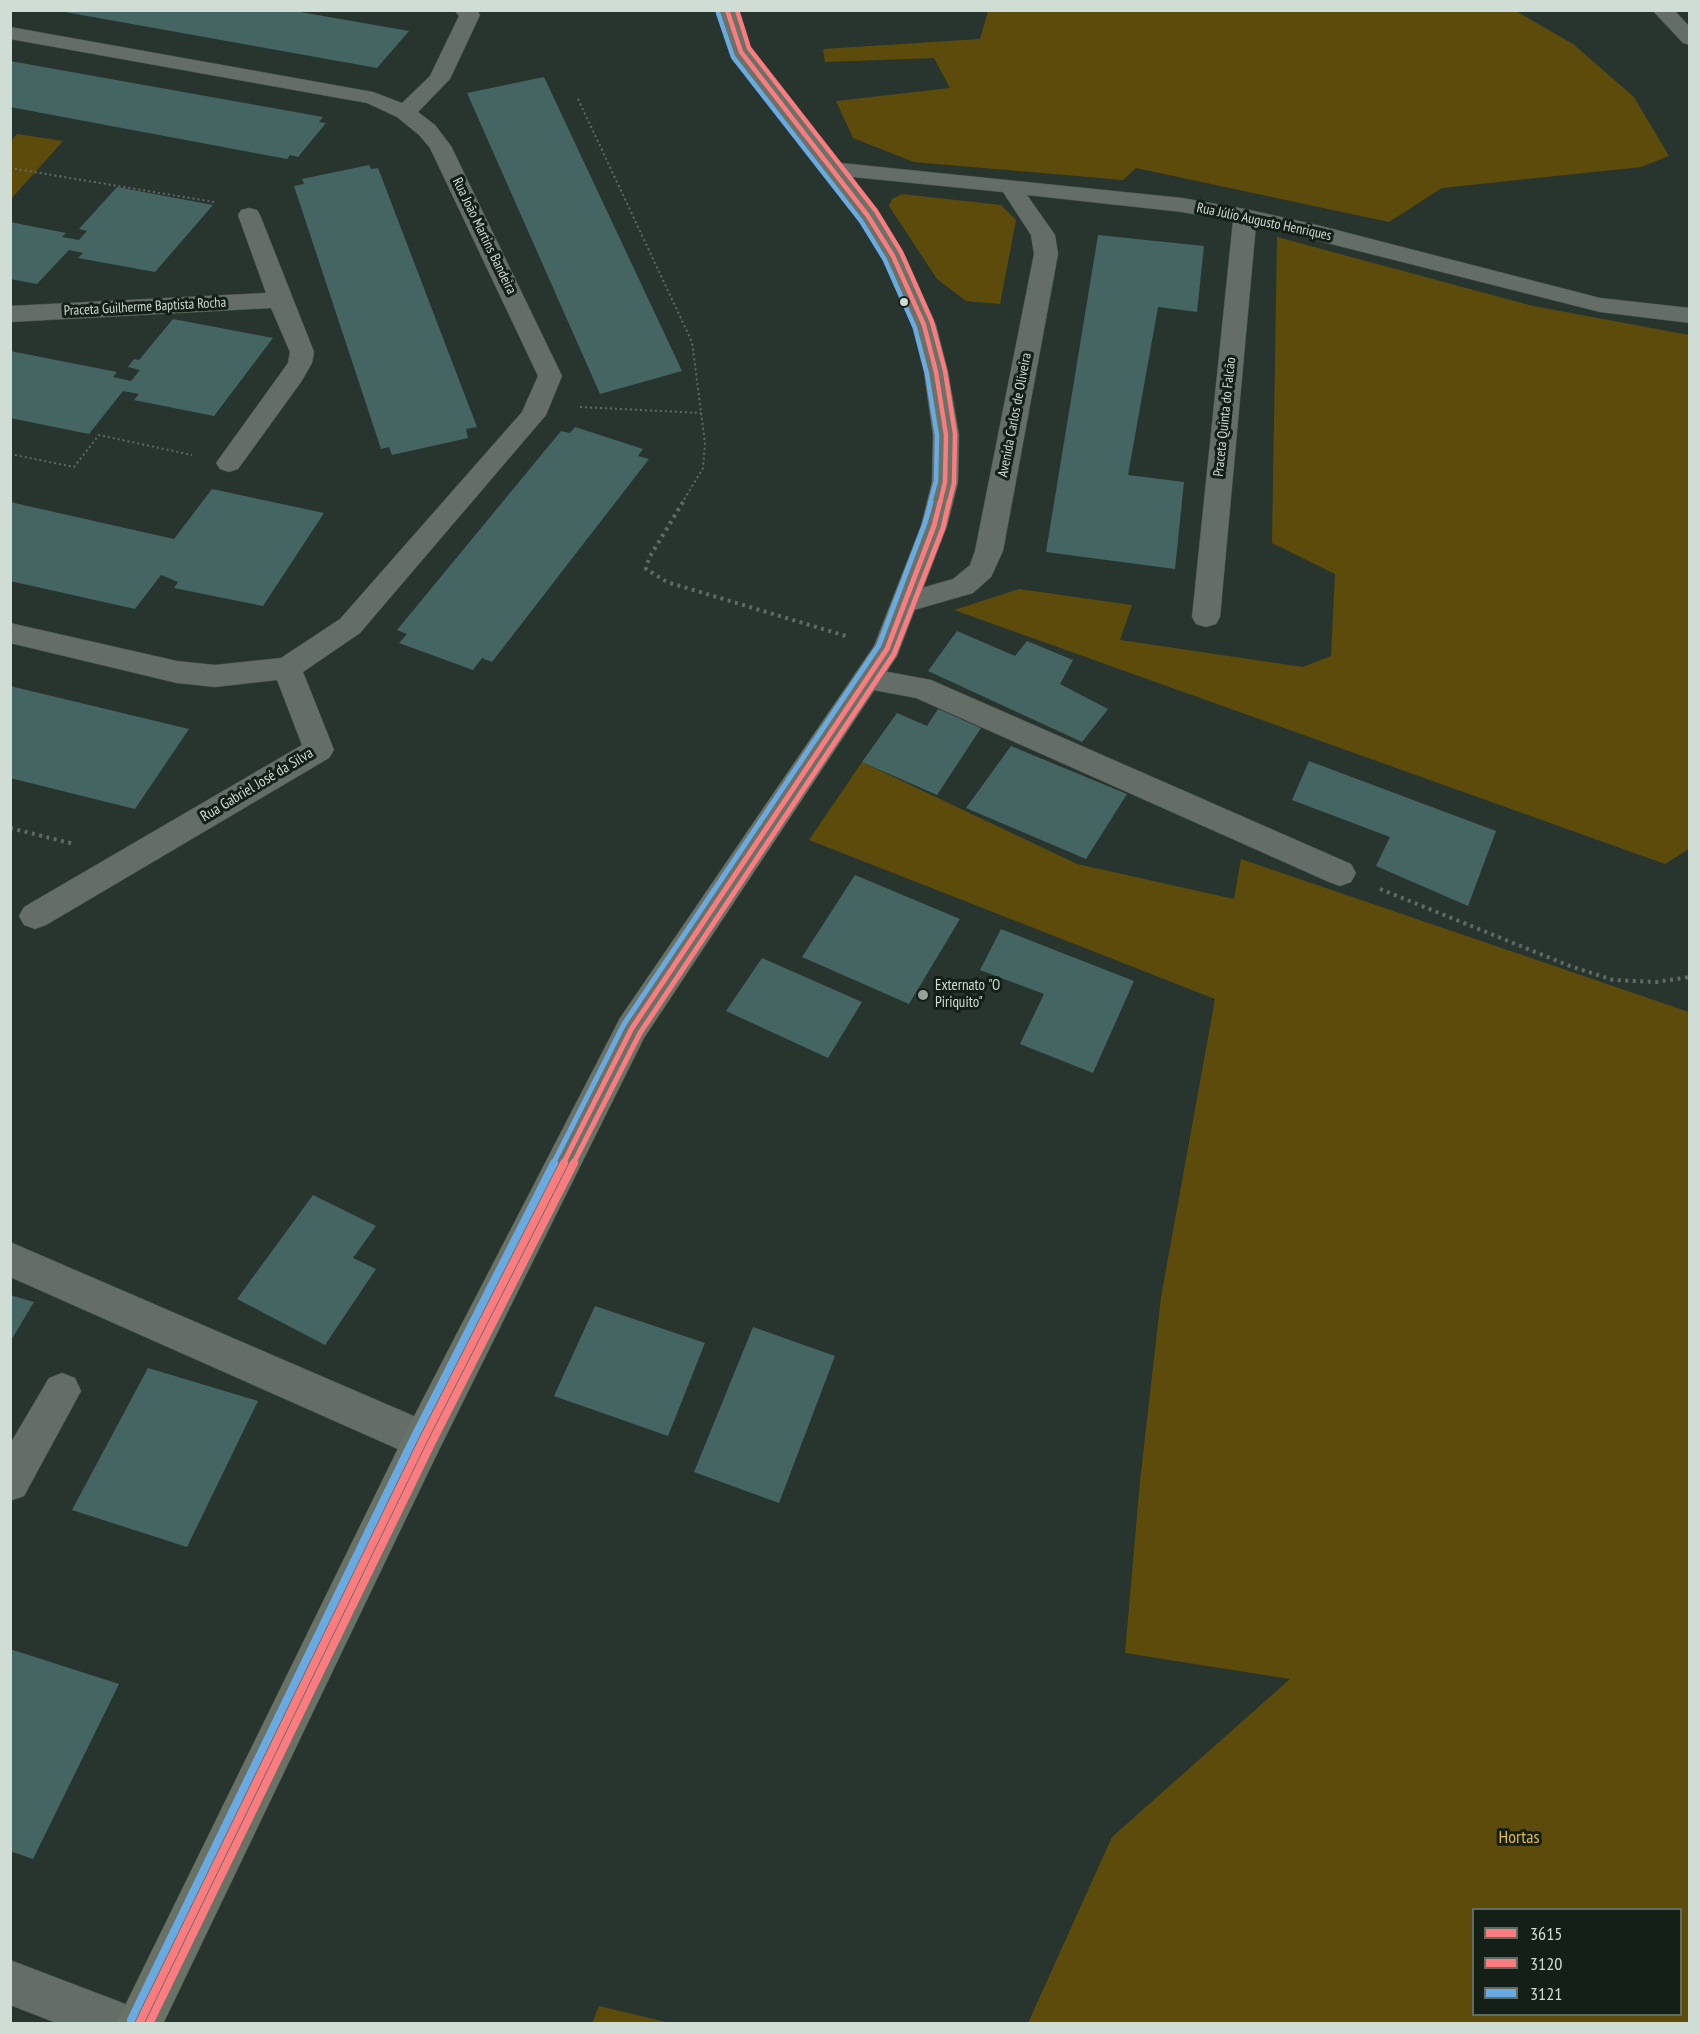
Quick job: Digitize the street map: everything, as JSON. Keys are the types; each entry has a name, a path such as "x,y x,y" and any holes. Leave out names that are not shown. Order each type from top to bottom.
{"main road":[{"path":"139,2024 423,1440 632,1028 887,649 907,602 934,526 945,482 946,435 936,372 924,325 893,256 868,216 741,52 727,10"}],"street":[{"path":"405,112 440,79 470,15 464,10"},
{"path":"1662,10 1689,39"},
{"name":"Rua João Martins Bandeira","path":"10,33 373,98 405,112 427,130 440,146 550,376 533,415 350,626 287,668"},
{"name":"Rua Júlio Augusto Henriques","path":"831,169 1010,186 1182,206 1245,216 1600,305 1689,316"},
{"name":"Avenida Carlos de Oliveira","path":"907,602 963,586 981,570 990,551 1046,254 1043,235 1010,186"},
{"path":"229,463 300,363 302,352 249,215"},
{"name":"Praceta Quinta do Falcão","path":"1206,617 1245,216"},
{"name":"Praceta Guilherme Baptista Rocha","path":"10,314 280,300"},
{"path":"10,633 177,672 215,676 287,668"},
{"name":"Rua Gabriel José da Silva","path":"35,916 319,750 287,668"},
{"path":"867,679 921,688 1340,873"},
{"path":"10,1259 423,1440"},
{"path":"10,1482 62,1391"},
{"path":"10,1982 120,2024"}],"path":[{"path":"578,99 692,342 705,443 703,468 649,558 646,569 667,582 887,649"},
{"path":"10,168 230,205 249,215"},
{"path":"537,405 701,413"},
{"path":"10,454 74,467 99,435 229,463"},
{"path":"1340,873 1570,966 1613,980 1656,982 1689,977"}],"green space":[{"path":"988,11 1516,11 1573,44 1634,97 1669,156 1641,167 1442,188 1389,222 1136,168 1123,180 914,162 853,138 836,101 950,88 934,58 825,62 823,49 980,39"},
{"path":"17,134 63,141 11,199 11,141"},
{"path":"902,194 1001,205 1016,220 1000,304 966,301 937,279 889,206 892,199"},
{"path":"1277,237 1533,306 1689,335 1690,848 1665,864 954,610 1019,589 1132,605 1120,640 1303,667 1331,656 1335,574 1272,543"},
{"name":"Hortas","path":"862,762 1077,864 1234,899 1241,859 1689,1012 1689,2023 1028,2023 1112,1837 1290,1679 1125,1653 1140,1481 1161,1297 1215,999 809,840"},
{"path":"599,2006 670,2023 592,2023"}],"building":[{"path":"54,10 289,10 409,31 377,68"},
{"path":"10,61 323,117 319,122 326,123 298,157 290,155 287,159 10,107"},
{"path":"544,77 682,371 600,394 467,93"},
{"path":"369,165 371,169 378,168 477,427 466,429 468,438 392,455 389,447 381,449 294,186 304,184 302,179"},
{"path":"117,187 213,205 155,272 78,258 83,253 69,250 37,284 10,279 10,222 66,233 62,237 79,240 87,231 79,229"},
{"path":"1098,235 1204,246 1197,312 1158,307 1128,475 1184,482 1175,569 1046,552"},
{"path":"173,319 273,338 214,416 134,400 139,394 123,391 89,434 10,418 10,351 117,372 113,377 131,381 140,370 128,367 134,359 139,360"},
{"path":"575,427 643,449 638,456 649,459 492,662 482,658 473,670 399,643 407,634 397,630 561,431 570,433"},
{"path":"212,489 324,513 263,606 174,588 178,582 161,575 135,609 10,581 10,502 174,539"},
{"path":"957,631 1015,656 1027,641 1073,660 1060,684 1108,709 1082,742 928,671"},
{"path":"10,686 189,729 135,809 10,778"},
{"path":"938,709 981,728 937,795 862,762 897,713 927,726"},
{"path":"1011,746 1127,794 1086,859 966,808"},
{"path":"1309,761 1496,831 1468,906 1376,866 1390,837 1292,800"},
{"path":"855,875 960,919 909,1004 802,957"},
{"path":"1001,929 1134,981 1093,1073 1020,1044 1044,994 980,970"},
{"path":"762,958 862,1002 828,1058 726,1011"},
{"path":"313,1195 376,1226 353,1258 376,1269 325,1345 237,1299"},
{"path":"10,1295 34,1302 10,1342"},
{"path":"595,1306 705,1343 668,1436 554,1396"},
{"path":"753,1327 835,1356 779,1503 694,1472"},
{"path":"148,1368 258,1401 187,1547 72,1510"},
{"path":"10,1649 119,1684 33,1859 10,1851"}],"transit line":[{"name":"3615","path":"139,2024 423,1440 632,1028 887,649 934,526 945,482 946,435 936,372 924,325 893,256 868,216 741,52 727,10"},
{"name":"3120","path":"149,2024 431,1444 640,1033 894,654 943,528 954,483 955,434 945,371 932,322 901,252 876,211 749,48 737,10"},
{"name":"3121","path":"131,2020 415,1436 624,1024 879,645 925,523 936,481 937,436 927,374 915,328 885,260 861,221 733,57 718,13"}],"place":[{"name":"Externato \"O Piriquito\"","path":"923,995"}]}
